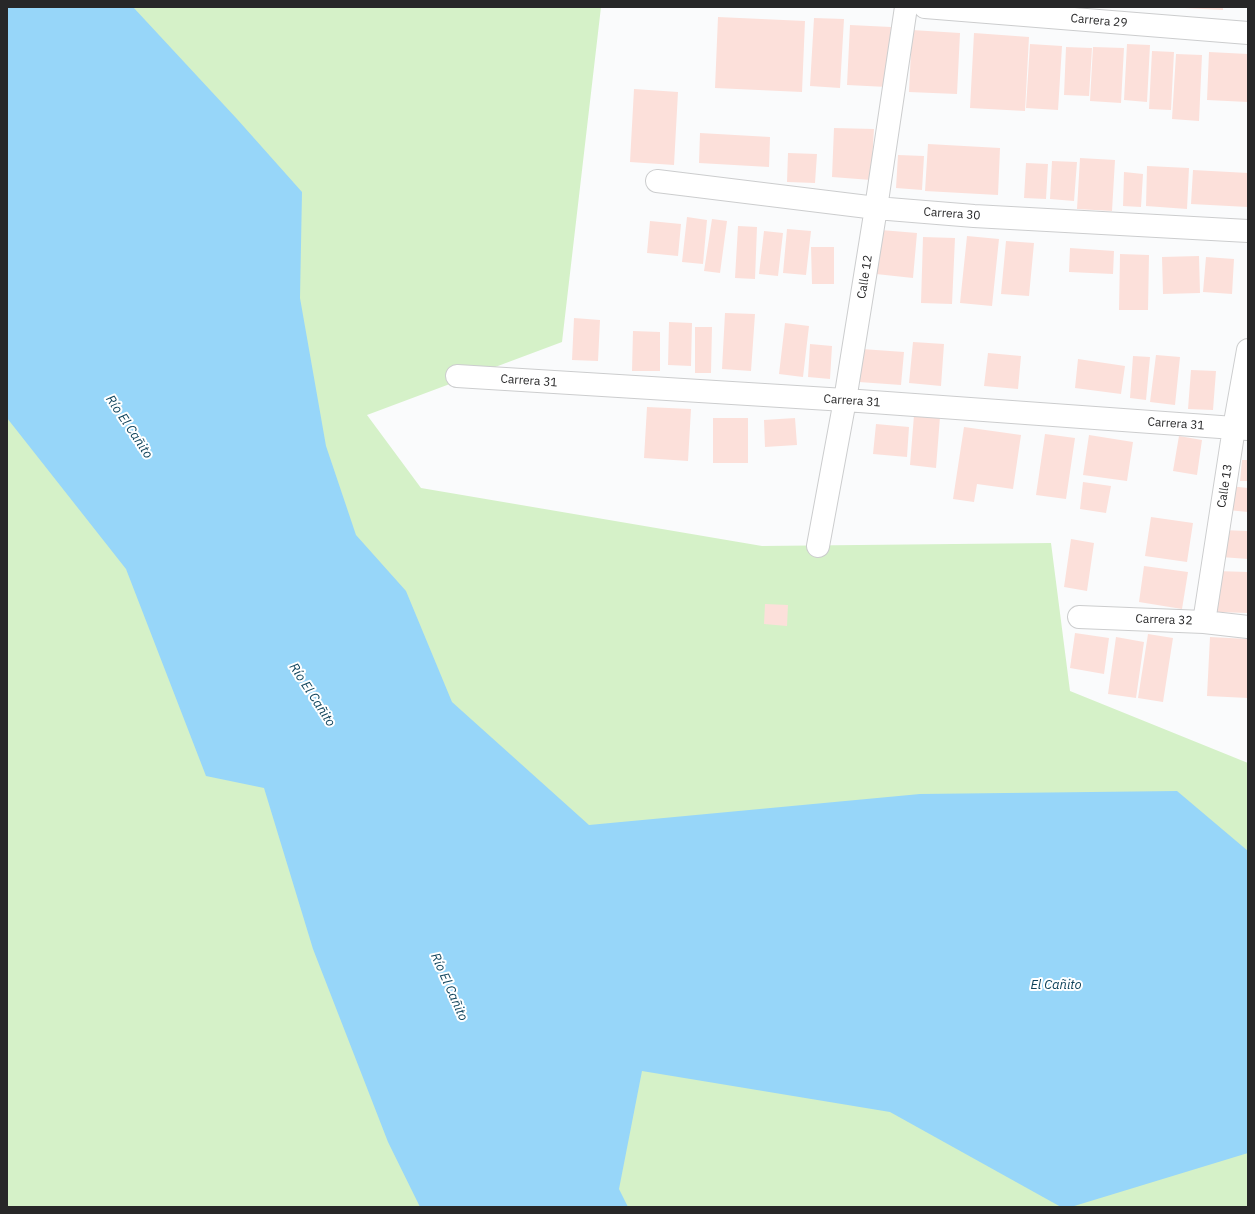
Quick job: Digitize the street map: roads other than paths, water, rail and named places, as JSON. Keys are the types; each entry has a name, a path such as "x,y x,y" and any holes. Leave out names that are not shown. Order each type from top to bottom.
{"street":[{"name":"Calle 12","path":"818,546 845,400 906,7"},
{"name":"Carrera 29","path":"925,7 1248,33"},
{"name":"Carrera 30","path":"657,181 876,208 974,216 1248,231"},
{"name":"Calle 13","path":"1204,622 1241,429 1248,350"},
{"name":"Carrera 31","path":"457,376 845,400 1241,429"},
{"name":"Carrera 32","path":"1079,617 1204,622 1248,627"}],"water":[{"name":"El Cañito","path":"7,7 133,7 237,119 302,192 300,298 326,446 356,535 406,591 452,702 589,825 920,794 1177,791 1248,851 1248,1153 1071,1207 1061,1207 890,1112 642,1071 619,1189 628,1207 420,1207 388,1142 313,949 264,788 206,776 126,569 7,418"}],"water label":[{"name":"Río El Cañito","path":"129,427"},
{"name":"Río El Cañito","path":"312,695"},
{"name":"Río El Cañito","path":"449,987"}]}
